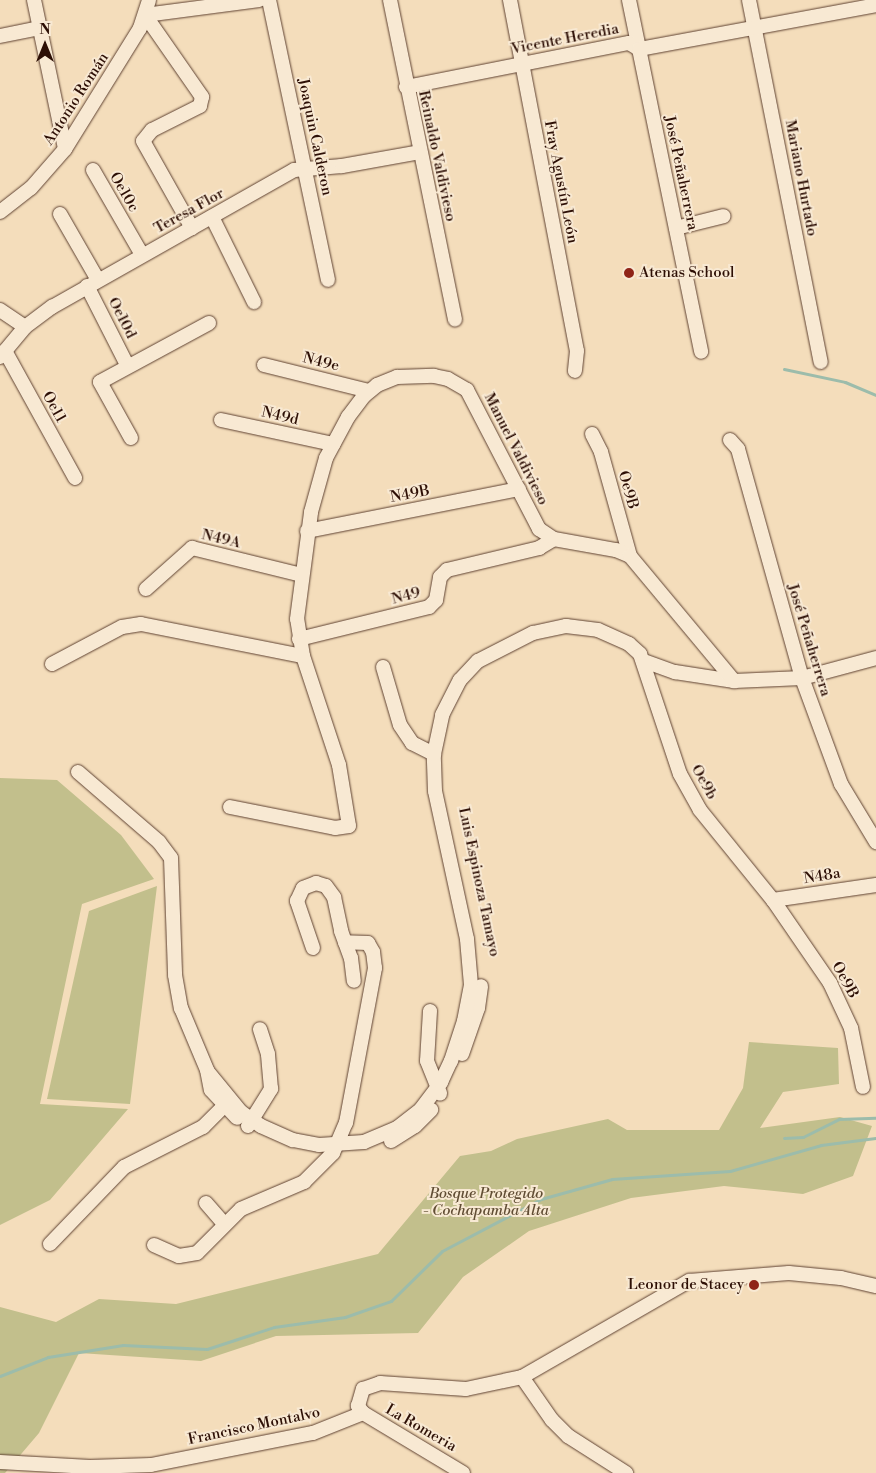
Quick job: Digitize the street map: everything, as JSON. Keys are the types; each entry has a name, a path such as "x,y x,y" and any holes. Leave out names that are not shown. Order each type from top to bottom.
{"street":[{"path":"34,0 65,149"},
{"name":"Antonio Román","path":"0,212 32,188 65,149 145,15 149,0"},
{"path":"192,228 143,141 152,130 200,106 202,99 145,15 259,0"},
{"name":"Joaquin Calderon","path":"269,0 328,280"},
{"name":"Reinaldo Valdivieso","path":"390,0 406,87 455,319"},
{"name":"Fray Agustín León","path":"510,0 577,351 576,370"},
{"name":"José Peñaherrera","path":"629,0 701,352"},
{"name":"Mariano Hurtado","path":"749,0 821,362"},
{"path":"875,0 876,5"},
{"name":"Vicente Heredia","path":"406,87 629,43 639,49 876,5"},
{"path":"0,36 40,28"},
{"name":"Teresa Flor","path":"2,354 24,327 92,283 294,170 342,166 420,152"},
{"name":"Oe10c","path":"93,170 142,255"},
{"name":"Oe10d","path":"60,214 127,365"},
{"path":"212,216 254,302"},
{"path":"676,228 724,216"},
{"path":"0,310 24,327"},
{"path":"130,438 100,382 127,365 209,323"},
{"name":"Oe11","path":"2,354 75,478"},
{"name":"N49e","path":"264,365 369,391"},
{"name":"Manuel Valdivieso","path":"230,806 335,828 347,828 349,821 339,765 303,656 297,619 307,531 319,480 332,444 348,417 369,391 388,380 416,375 442,377 462,386 477,405 539,529 554,539"},
{"name":"N49d","path":"221,420 332,444"},
{"name":"Oe9B","path":"592,434 601,452 630,556"},
{"name":"José Peñaherrera","path":"730,440 738,448 802,678 841,784 876,842"},
{"name":"N49B","path":"307,531 519,489"},
{"path":"554,539 616,550 630,556 734,681"},
{"name":"N49","path":"299,639 429,607 436,600 440,577 447,570 539,548 554,539"},
{"name":"N49A","path":"146,590 192,548 302,575"},
{"path":"52,664 122,627 141,624 303,656"},
{"name":"Luis Espinoza Tamayo","path":"458,882 438,812 434,754 439,725 449,698 460,680 484,658 533,633 566,626 598,630 614,636 635,648 644,660"},
{"name":"Luis Espinoza Tamayo","path":"78,772 159,842 170,858 175,974 181,1008 208,1072 216,1078 227,1103 250,1124 293,1140 336,1149 364,1142 397,1128 438,1093 456,1048 470,998 470,955 446,808 443,759 454,709 481,669 484,658"},
{"path":"644,660 675,672 734,681 802,678 876,658"},
{"name":"Oe9b","path":"644,660 680,774 700,810 773,900"},
{"path":"383,668 400,725 420,749 434,754"},
{"path":"313,948 297,901 301,890 312,884 321,884 331,892 351,958 354,981"},
{"name":"N48a","path":"773,900 876,884"},
{"name":"Oe9B","path":"773,900 830,983 851,1028 863,1087"},
{"path":"154,1245 179,1256 190,1257 197,1254 224,1224 241,1209 262,1198 304,1182 336,1149 346,1123 375,968 373,952 368,942 345,942"},
{"path":"430,1011 427,1061 438,1093"},
{"path":"250,1124 271,1089 268,1054 260,1029"},
{"path":"50,1244 124,1168 203,1127 227,1103"},
{"path":"206,1203 224,1224"},
{"path":"363,1413 358,1406 363,1389 380,1383 466,1388 522,1377 689,1281 790,1273 841,1278 876,1286"},
{"path":"522,1377 552,1420 568,1436 626,1473"},
{"name":"Francisco Montalvo","path":"0,1462 151,1465 313,1433 363,1413"},
{"name":"La Romeria","path":"363,1413 463,1473"}],"green space":[{"path":"0,778 57,780 121,835 154,879 82,904 40,1104 128,1109 50,1200 0,1225"},
{"path":"157,886 130,1104 47,1099 89,911"},
{"name":"Bosque Protegido - Cochapamba Alta","path":"749,1042 838,1048 839,1084 783,1092 760,1128 840,1117 872,1126 853,1176 803,1194 724,1186 631,1198 529,1231 463,1277 418,1333 276,1336 201,1361 79,1353 39,1433 5,1473 0,1473 0,1307 56,1322 99,1299 176,1304 378,1254 460,1156 491,1151 517,1139 608,1119 627,1130 719,1130 743,1088"}],"waterway":[{"path":"784,369 845,382 876,395"},
{"path":"784,1138 803,1137 839,1119 876,1118"},
{"path":"0,1376 48,1357 123,1345 207,1349 274,1327 345,1317 391,1301 442,1251 541,1199 612,1179 730,1171 821,1145 876,1138"}],"place":[{"name":"Atenas School","path":"629,273"},
{"name":"Leonor de Stacey","path":"754,1285"}]}
